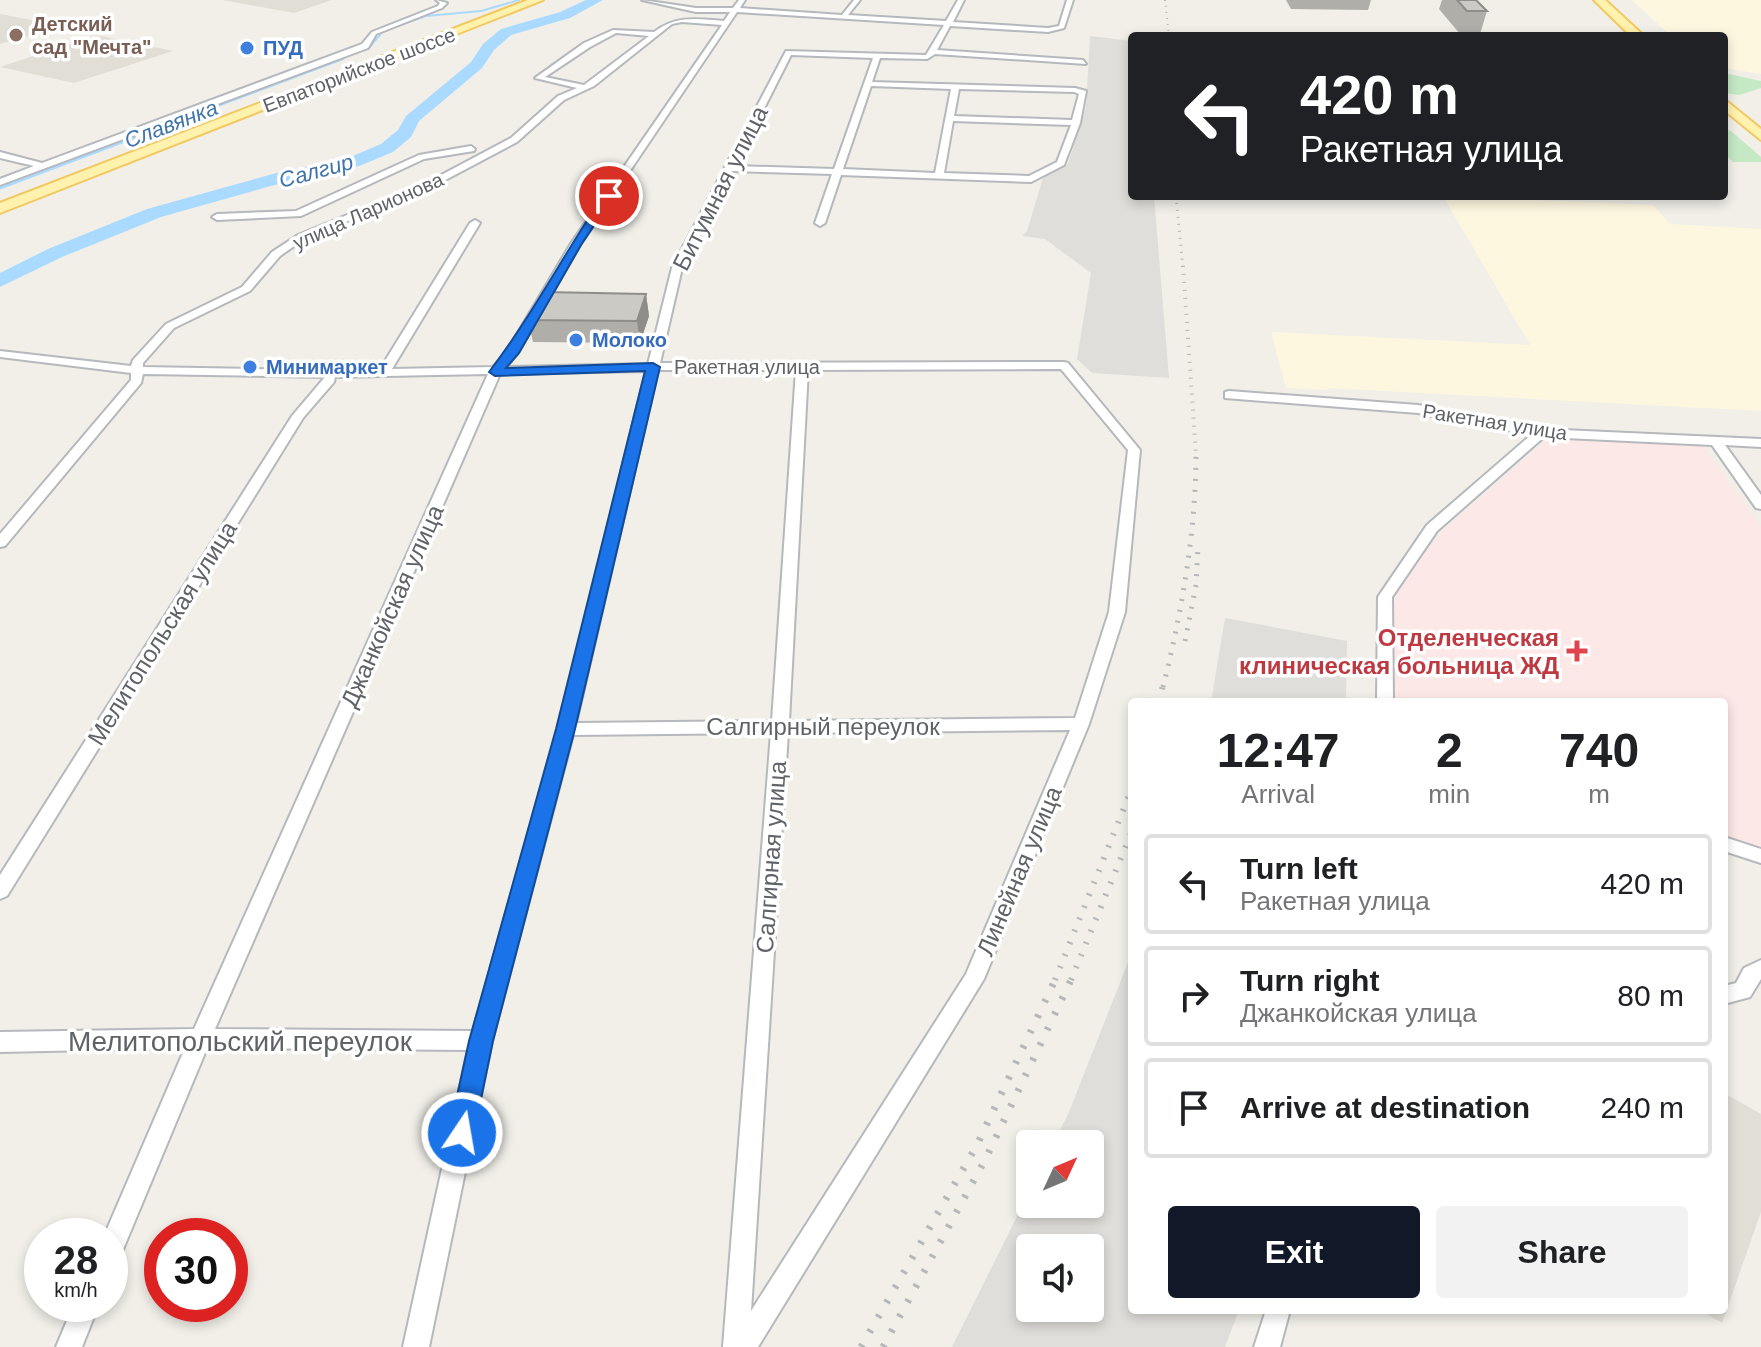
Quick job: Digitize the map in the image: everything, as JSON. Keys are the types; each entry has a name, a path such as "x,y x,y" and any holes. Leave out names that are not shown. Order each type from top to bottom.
{"main road":[{"name":"Евпаторийское шоссе","path":"0,208 538,0"},
{"path":"1597,0 1614,5 1648,32"},
{"path":"1614,5 1635,32"},
{"path":"1728,107 1761,136"},
{"path":"1728,122 1761,151"}],"street":[{"path":"0,182 365,46 374,33 440,7 444,3 439,0"},
{"path":"645,0 680,8 1057,29 1062,27 1070,0"},
{"name":"Джанкойская улица","path":"124,1218 495,372 512,353 575,245 742,0"},
{"path":"844,16 857,0"},
{"path":"930,54 961,0"},
{"name":"улица Ларионова","path":"0,543 137,380 137,362 170,326 246,289 276,254 301,237 423,187 514,140 561,98 584,87 678,21 725,23"},
{"path":"584,87 538,76 587,45 620,30 656,34"},
{"name":"Битумная улица","path":"416,1347 481,1041 566,729 677,268 789,53 877,57 930,54 1083,62"},
{"path":"345,54 382,61"},
{"path":"820,223 877,57"},
{"path":"730,168 1035,178 1061,163 1083,93 869,84"},
{"path":"939,176 955,87"},
{"path":"950,118 1076,123"},
{"path":"217,217 298,214 422,157 471,149"},
{"path":"0,155 43,166"},
{"path":"379,177 394,180"},
{"path":"408,184 423,187"},
{"path":"383,374 475,223"},
{"name":"Ракетная улица","path":"0,354 138,370 348,380 383,374 653,367 1064,365"},
{"name":"Линейная улица","path":"743,1347 974,979 1081,724 1117,612 1134,450 1064,365"},
{"name":"Салгирная улица","path":"736,1347 802,367"},
{"name":"Мелитопольская улица","path":"0,891 322,377"},
{"name":"Ракетная улица","path":"1229,395 1418,409 1541,433 1761,443"},
{"path":"1385,698 1385,597 1432,528 1541,433"},
{"path":"1715,440 1761,505"},
{"name":"Салгирный переулок","path":"566,729 1081,724"},
{"path":"1728,845 1761,856"},
{"path":"1728,994 1743,991 1751,974 1761,969"},
{"name":"Мелитопольский переулок","path":"0,1042 200,1038 481,1041"},
{"path":"1273,1345 1277,1314"},
{"path":"69,1347 79,1322"}],"shaded area":[{"path":"222,0 332,0 294,13"},
{"path":"1632,0 1761,0 1761,74 1728,69 1728,32 1667,32"},
{"name":"Детский сад \"Мечта\"","path":"0,14 63,26 0,44"},
{"path":"96,35 173,51 74,83 0,67"},
{"path":"1090,36 1128,41 1128,200 1154,200 1169,378 1092,373 1077,359 1091,273 1045,239 1022,236 1027,231 1043,178 1068,164 1086,107"},
{"path":"1445,200 1653,205 1670,224 1761,229 1761,411 1286,388 1271,332 1530,345"},
{"name":"Отделенческая клиническая больница ЖД","path":"1548,438 1701,443 1761,527 1761,849 1728,837 1728,698 1393,698 1392,600 1406,574 1443,530"},
{"path":"1225,618 1347,641 1346,698 1212,698"},
{"path":"1128,962 1128,1314 1237,1314 1225,1347 952,1347 1016,1218 1104,1218 1104,1130 1060,1130"},
{"path":"1728,1095 1761,1114 1761,1212 1728,1306"},
{"path":"1707,1314 1725,1314 1722,1323"}],"green space":[{"path":"1728,74 1761,81 1761,88 1739,95 1728,94"},
{"path":"1728,130 1761,157 1761,162 1733,162 1728,157"}],"building":[{"path":"1457,0 1476,0 1487,11 1467,11"},
{"path":"544,292 646,294 637,321 528,320"}],"waterway":[{"name":"Славянка","path":"368,49 383,31 426,16 481,11 519,0"},
{"name":"Салгир","path":"0,281 55,253 154,213 286,176 353,162 387,148 405,133 412,119 477,65 488,47 506,32 565,15 596,0"},
{"name":"Славянка","path":"183,119 343,59"},
{"name":"Славянка","path":"0,188 188,117"}],"railway":[{"path":"1165,0 1169,32"},
{"path":"1176,200 1183,268"},
{"path":"1183,266 1196,453"},
{"path":"1163,687 1187,571 1194,511 1196,453"},
{"path":"1185,641 1196,585 1198,547"},
{"path":"1160,698 1163,685"},
{"path":"1055,980 1128,798"},
{"path":"1071,980 1128,841"},
{"path":"861,1347 977,1145 1056,978"},
{"path":"883,1347 986,1158 1072,978"}],"place":[{"name":"Детский сад \"Мечта\"","path":"16,35"},
{"name":"ПУД","path":"247,48"},
{"name":"Молоко","path":"576,340"},
{"name":"Минимаркет","path":"250,367"},
{"name":"Отделенческая клиническая больница ЖД","path":"1577,651"}],"route":[{"path":"462,1133 481,1041 566,729 653,367 495,372 512,353 575,245 609,196"}]}
